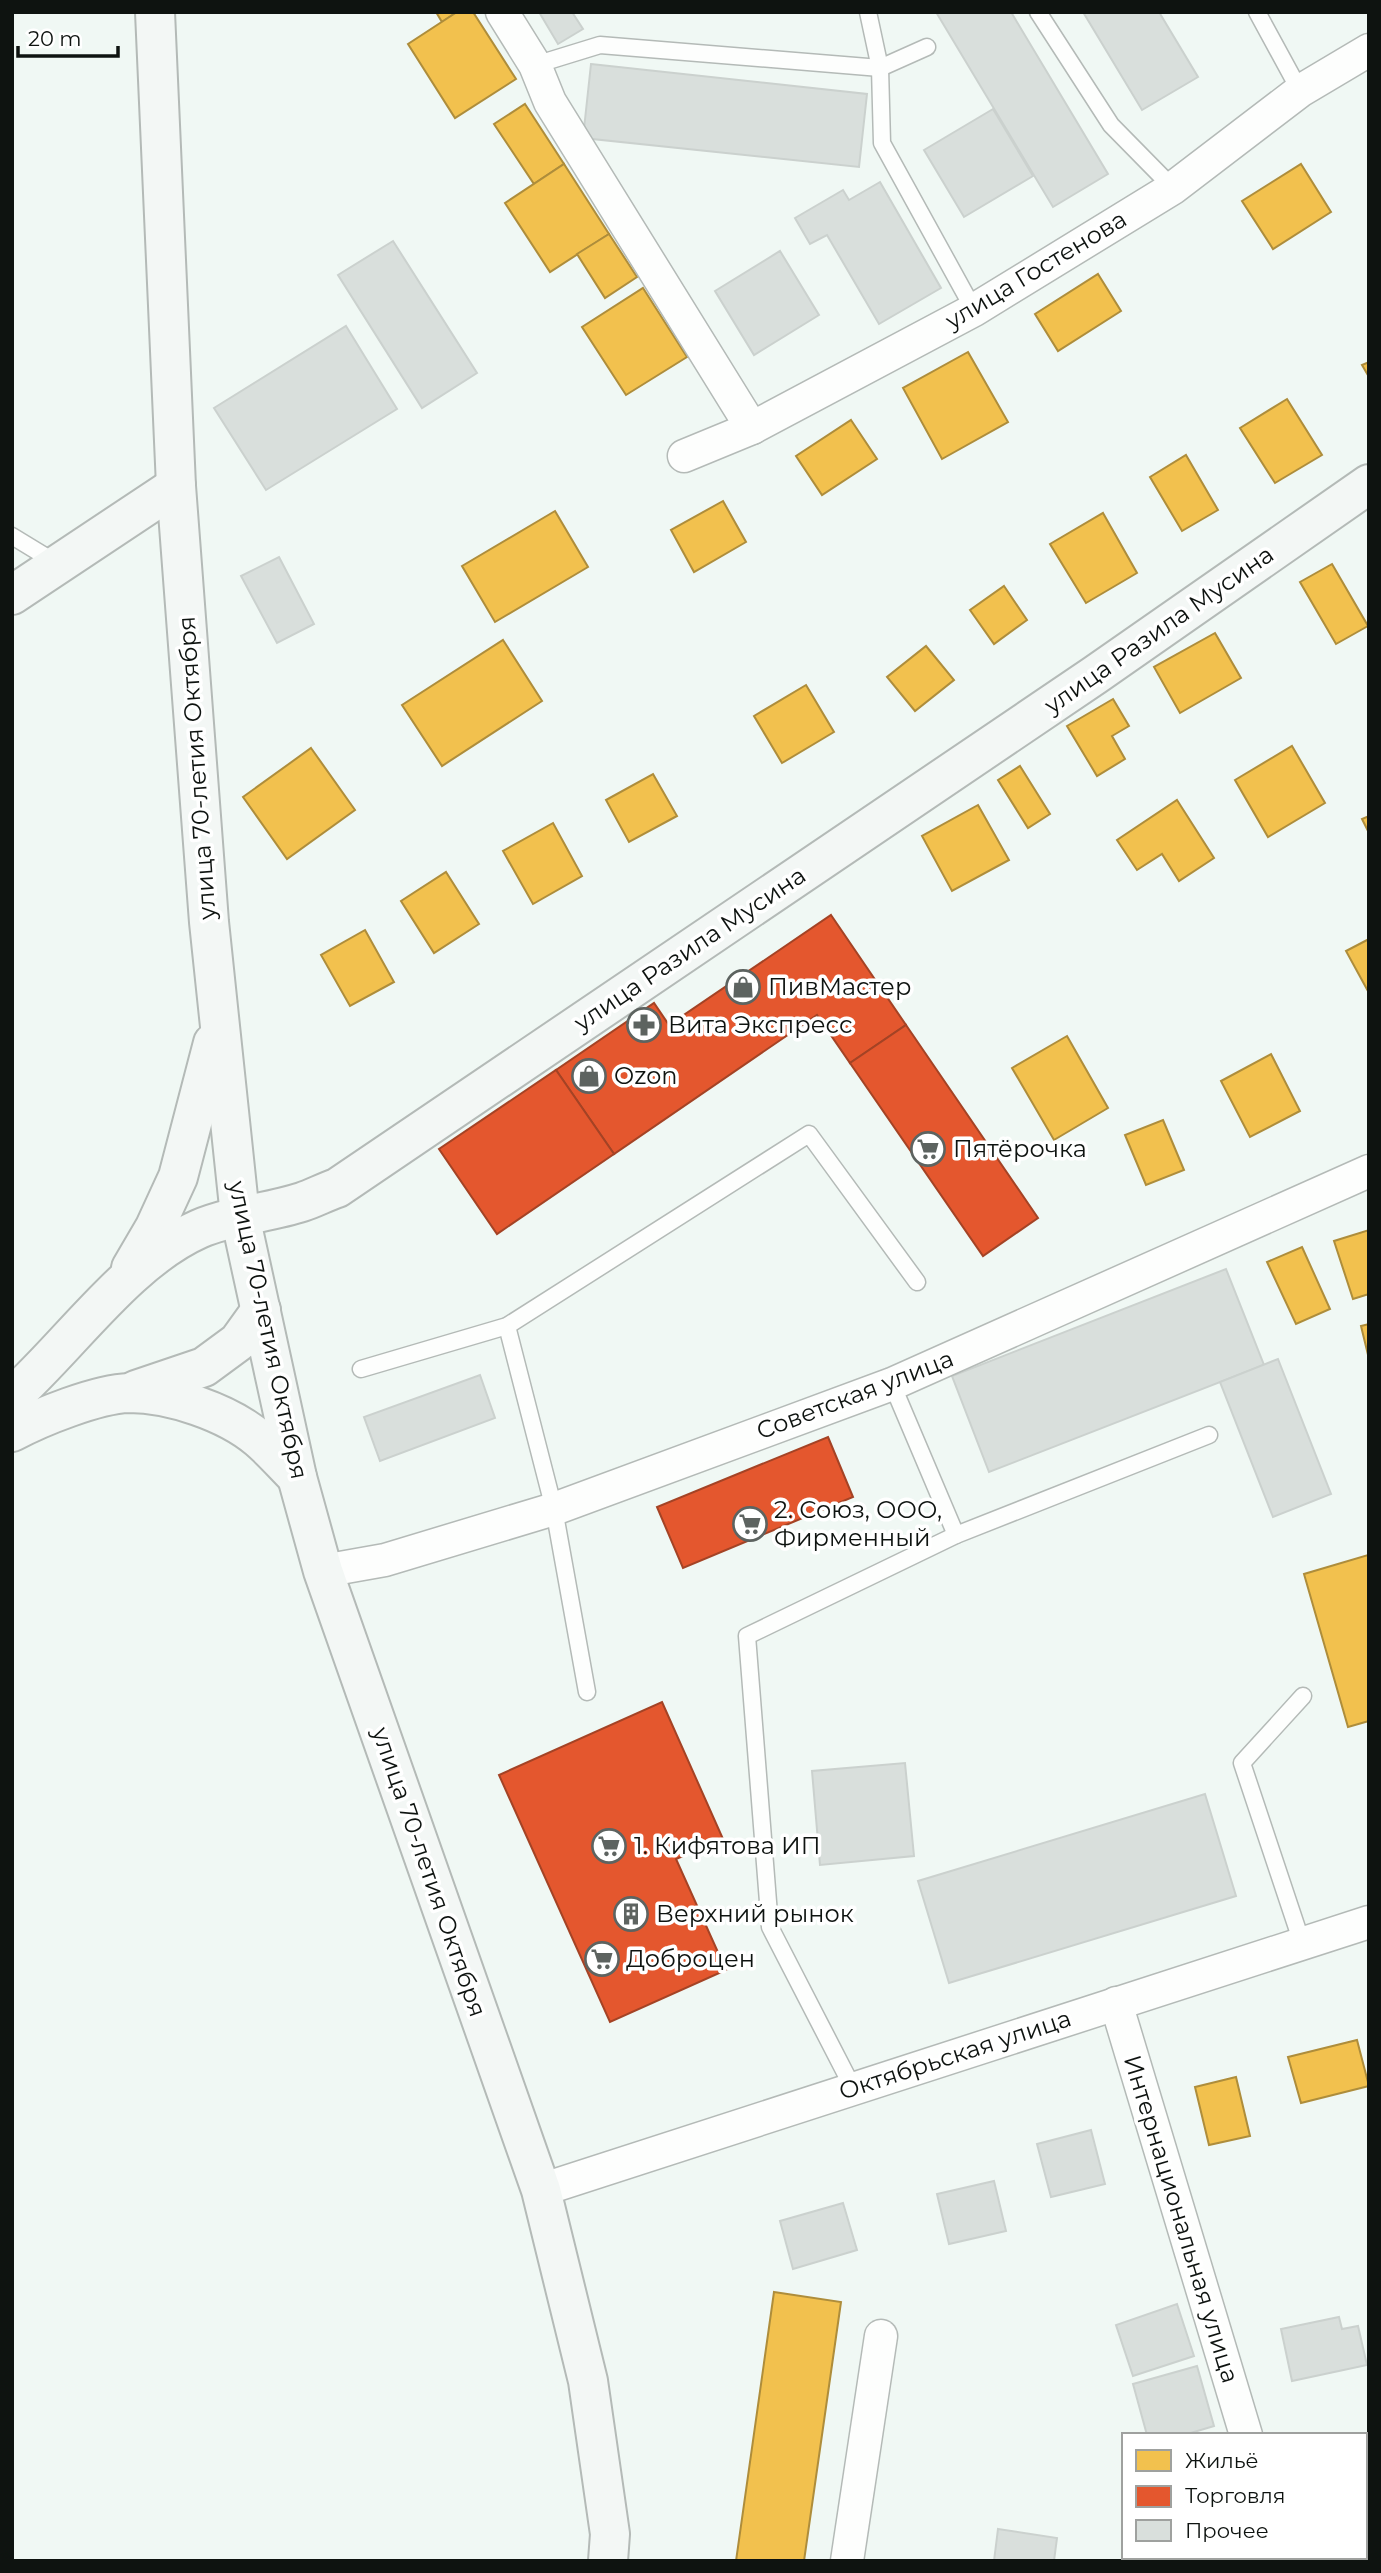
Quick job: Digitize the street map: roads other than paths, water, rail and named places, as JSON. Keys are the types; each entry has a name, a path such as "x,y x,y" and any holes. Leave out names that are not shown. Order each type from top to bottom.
{"main road":[{"name":"улица 70-летия Октября","path":"155,12 176,485 209,922 240,1216 297,1477 323,1572 541,2190 588,2381 610,2534 608,2561"},
{"name":"улица Разила Мусина","path":"12,1397 121,1285 156,1256 198,1230 240,1216 301,1202 337,1188 1095,675 1369,484"},
{"path":"12,595 176,485"},
{"path":"121,1285 155,1227 178,1177 219,1017"},
{"path":"12,1432 33,1420 78,1404 128,1393 204,1367 238,1342 261,1310"},
{"path":"128,1393 176,1399 217,1414 257,1437 297,1477"}],"street":[{"path":"502,12 535,65 550,102 752,428"},
{"name":"улица Гостенова","path":"684,456 752,428 974,310 1172,188 1300,91 1369,50"},
{"name":"Советская улица","path":"323,1572 385,1560 554,1508 892,1384 1369,1171"},
{"name":"Октябрьская улица","path":"541,2190 1369,1922"},
{"name":"Интернациональная улица","path":"1116,2003 1245,2433"},
{"path":"847,2561 881,2336"}],"lane":[{"path":"868,12 880,68 882,143 974,310"},
{"path":"1038,12 1111,125 1172,188"},
{"path":"1257,12 1300,91"},
{"path":"535,65 600,45 880,68 927,47"},
{"path":"12,536 59,564"},
{"path":"361,1369 507,1326 809,1134 917,1282"},
{"path":"507,1326 554,1508 587,1692"},
{"path":"892,1384 956,1535"},
{"path":"853,2088 769,1927 747,1636 956,1535 1209,1435"},
{"path":"1302,1943 1242,1763 1303,1696"}],"place":[{"name":"ПивМастер","path":"743,987"},
{"name":"Вита Экспресс","path":"644,1025"},
{"name":"Ozon","path":"589,1076"},
{"name":"Пятёрочка","path":"928,1149"},
{"name":"2. Союз, ООО, Фирменный","path":"750,1524"},
{"name":"1. Кифятова ИП","path":"609,1846"},
{"name":"Верхний рынок","path":"631,1914"},
{"name":"Доброцен","path":"602,1959"}]}
